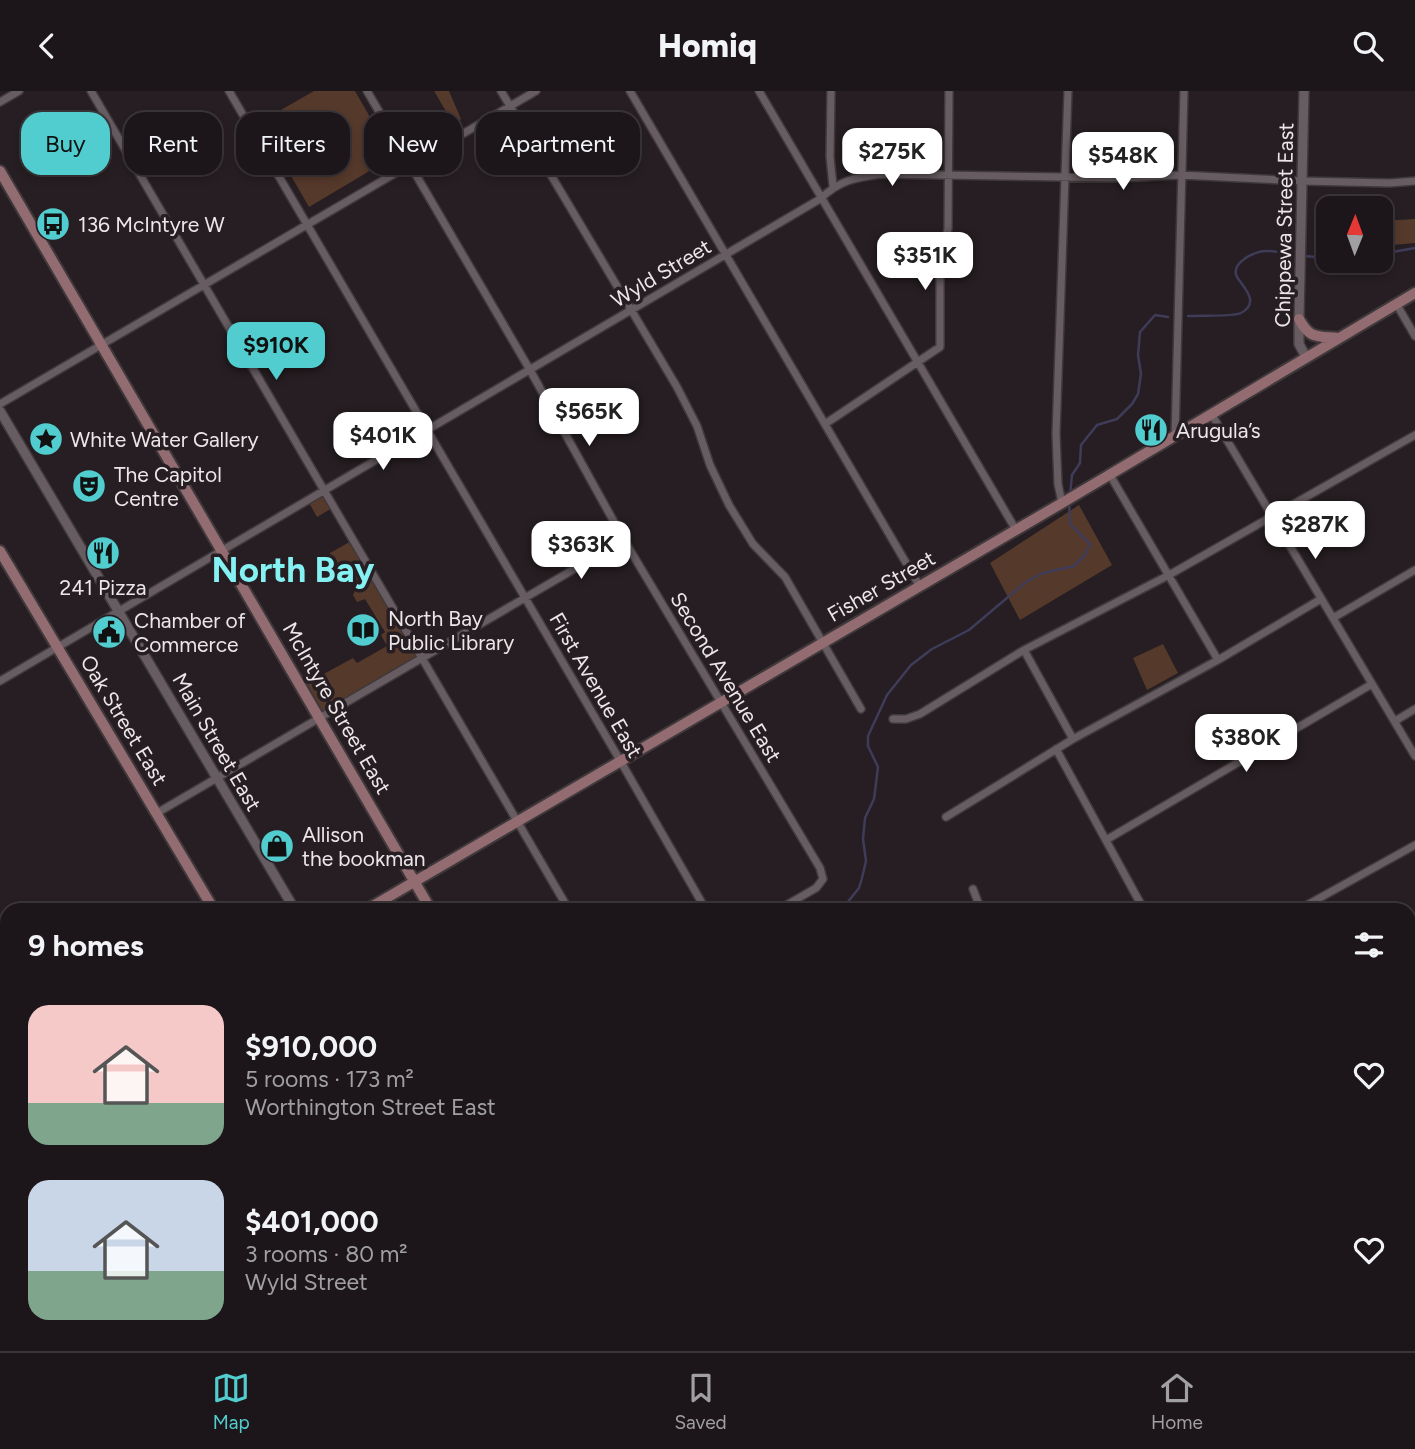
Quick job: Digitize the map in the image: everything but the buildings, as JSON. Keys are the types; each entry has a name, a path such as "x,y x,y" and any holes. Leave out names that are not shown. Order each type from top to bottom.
{"main road":[{"name":"McIntyre Street East","path":"0,171 427,903"},
{"name":"Fisher Street","path":"378,903 1111,475 1415,293"},
{"path":"1299,319 1312,336 1338,338"},
{"name":"Oak Street East","path":"0,551 210,903"}],"street":[{"path":"0,102 19,91"},
{"path":"91,91 565,903"},
{"name":"First Avenue East","path":"229,91 702,903"},
{"name":"Second Avenue East","path":"367,91 379,112"},
{"path":"501,91 677,387 697,426 710,465 729,505 753,544 785,577 860,709"},
{"path":"462,135 536,91"},
{"path":"630,91 919,585"},
{"path":"759,91 1016,530"},
{"path":"831,91 830,157 834,186"},
{"path":"825,424 920,363 940,347 940,261 948,229 949,91"},
{"path":"1065,502 1058,484 1056,434 1068,91"},
{"path":"1175,436 1184,91"},
{"name":"Chippewa Street East","path":"1304,91 1299,344 1306,357"},
{"name":"Wyld Street","path":"0,681 726,255 820,199 834,186 881,174 1124,178 1180,175 1302,181 1415,181"},
{"path":"0,404 393,175"},
{"name":"Second Avenue East","path":"416,175 530,370 624,540 820,868 823,879 816,888 790,903"},
{"path":"1397,305 1415,336"},
{"name":"Main Street East","path":"0,411 291,903"},
{"path":"1212,415 1415,756"},
{"path":"893,719 906,719 920,714 1024,650 1169,575 1415,435"},
{"path":"1111,475 1218,660"},
{"path":"157,813 624,540"},
{"path":"1333,618 1415,570"},
{"path":"946,817 1073,739 1218,660 1321,599"},
{"path":"1024,650 1073,739"},
{"path":"1106,840 1372,684"},
{"path":"1395,720 1415,709"},
{"path":"1056,749 1140,903"},
{"path":"1311,903 1415,845"},
{"path":"973,889 978,903"}],"shaded area":[{"path":"314,91 355,91 367,112 364,112 364,174 309,207 291,175 350,175 350,112 277,112"},
{"path":"434,91 449,91 458,112 446,112"},
{"path":"1415,219 1415,243 1393,245 1393,220"},
{"path":"1316,223 1316,251 1314,251"},
{"path":"325,492 334,507 317,517 308,501"},
{"path":"1079,505 1112,565 1020,620 990,563"},
{"path":"353,540 423,658 320,716 298,678 315,668 320,676 353,658 357,663 387,646 381,635 385,632 365,599 357,602 353,595 357,586 355,580 327,565 330,553"},
{"path":"1163,644 1178,673 1147,690 1133,658"}],"waterway":[{"path":"1393,252 1415,248"},
{"path":"1188,316 1241,313 1247,309 1250,299 1237,277 1240,263 1250,256 1269,251 1297,256"},
{"path":"1304,256 1316,257"},
{"path":"1070,495 1072,475 1080,463 1081,445 1097,425 1117,419 1138,394 1141,374 1138,355 1140,332 1155,315 1168,317"},
{"path":"847,903 859,888 862,878 866,861 863,839 865,818 874,799 878,767 868,746 868,736 887,695 911,665 932,649 969,630 1026,582 1043,573 1074,566 1085,555 1090,544 1070,524 1069,501"}],"place":[{"name":"136 McIntyre W","path":"53,224"},
{"name":"Arugula’s","path":"1151,430"},
{"name":"White Water Gallery","path":"46,439"},
{"name":"The Capitol Centre","path":"89,486"},
{"name":"241 Pizza","path":"103,553"},
{"name":"North Bay Public Library","path":"363,630"},
{"name":"Chamber of Commerce","path":"109,632"},
{"name":"Allison the bookman","path":"277,846"}],"district":[{"name":"North Bay","path":"293,570"}]}
